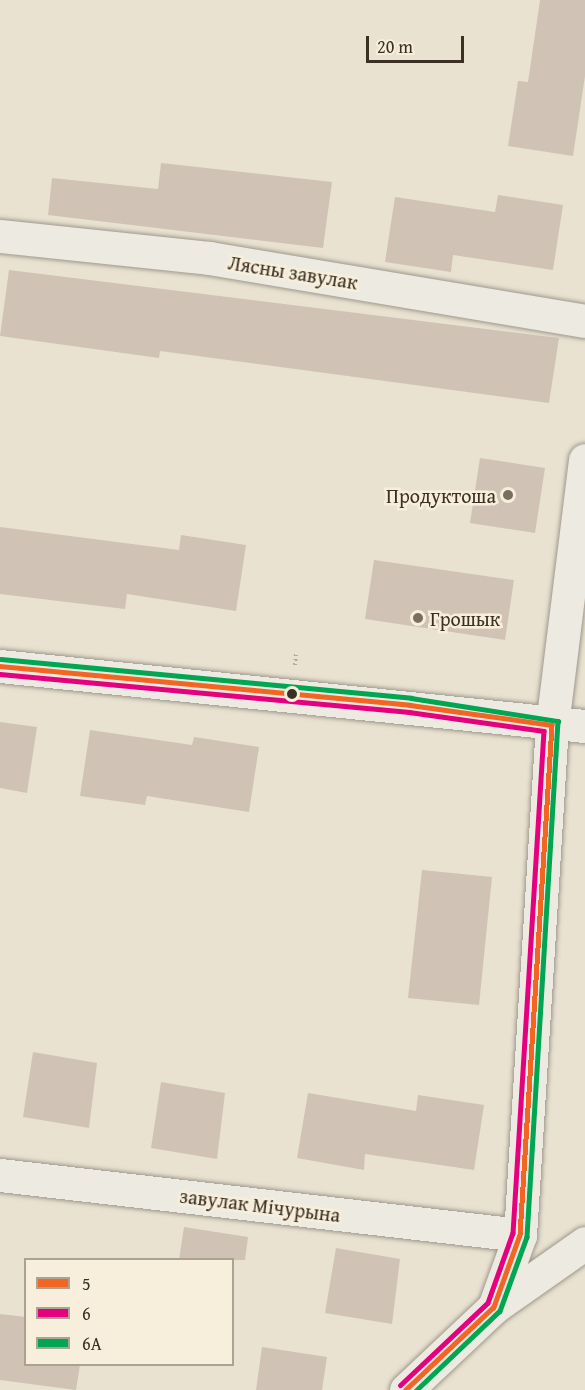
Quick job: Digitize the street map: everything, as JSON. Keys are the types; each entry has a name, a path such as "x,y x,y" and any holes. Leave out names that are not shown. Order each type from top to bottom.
{"street":[{"name":"Лясны завулак","path":"0,236 209,258 585,321"},
{"path":"494,1307 520,1235 552,725 585,460"},
{"path":"0,666 410,705 552,725 585,726"},
{"name":"завулак Мічурына","path":"0,1175 520,1235"},
{"path":"406,1390 494,1307 585,1243"}],"building":[{"path":"540,0 585,0 585,76 573,156 508,146 518,81 528,82"},
{"path":"161,163 332,182 323,248 48,215 52,178 158,189"},
{"path":"498,195 563,205 553,270 453,255 451,272 385,262 395,197 495,212"},
{"path":"9,270 559,338 549,403 160,351 159,358 0,336"},
{"name":"Продуктоша","path":"480,458 545,468 535,533 470,523"},
{"path":"0,527 179,550 181,535 246,545 236,611 127,594 125,609 0,594"},
{"path":"374,560 514,580 505,640 365,619"},
{"path":"0,722 37,727 27,793 0,788"},
{"path":"90,730 192,745 194,737 259,747 249,812 147,796 145,805 80,796"},
{"path":"422,870 492,877 479,1005 408,998"},
{"path":"33,1052 97,1063 89,1128 23,1117"},
{"path":"161,1082 225,1093 217,1159 151,1148"},
{"path":"308,1093 416,1111 418,1095 484,1105 474,1170 365,1154 364,1170 297,1158"},
{"path":"184,1227 248,1237 245,1260 179,1258"},
{"path":"336,1248 400,1259 392,1324 325,1313"},
{"path":"0,1314 24,1317 24,1366 80,1366 76,1390 0,1380"},
{"path":"262,1347 327,1357 322,1390 256,1390"}],"transit line":[{"name":"6А","path":"1,659 411,698 558,721 527,1237 500,1311 417,1390"},
{"name":"5","path":"0,666 410,705 552,725 520,1235 494,1307 406,1390"},
{"name":"6","path":"0,674 409,712 544,731 513,1233 488,1303 401,1385"}],"place":[{"name":"Продуктоша","path":"508,495"},
{"name":"Грошык","path":"418,618"}]}
